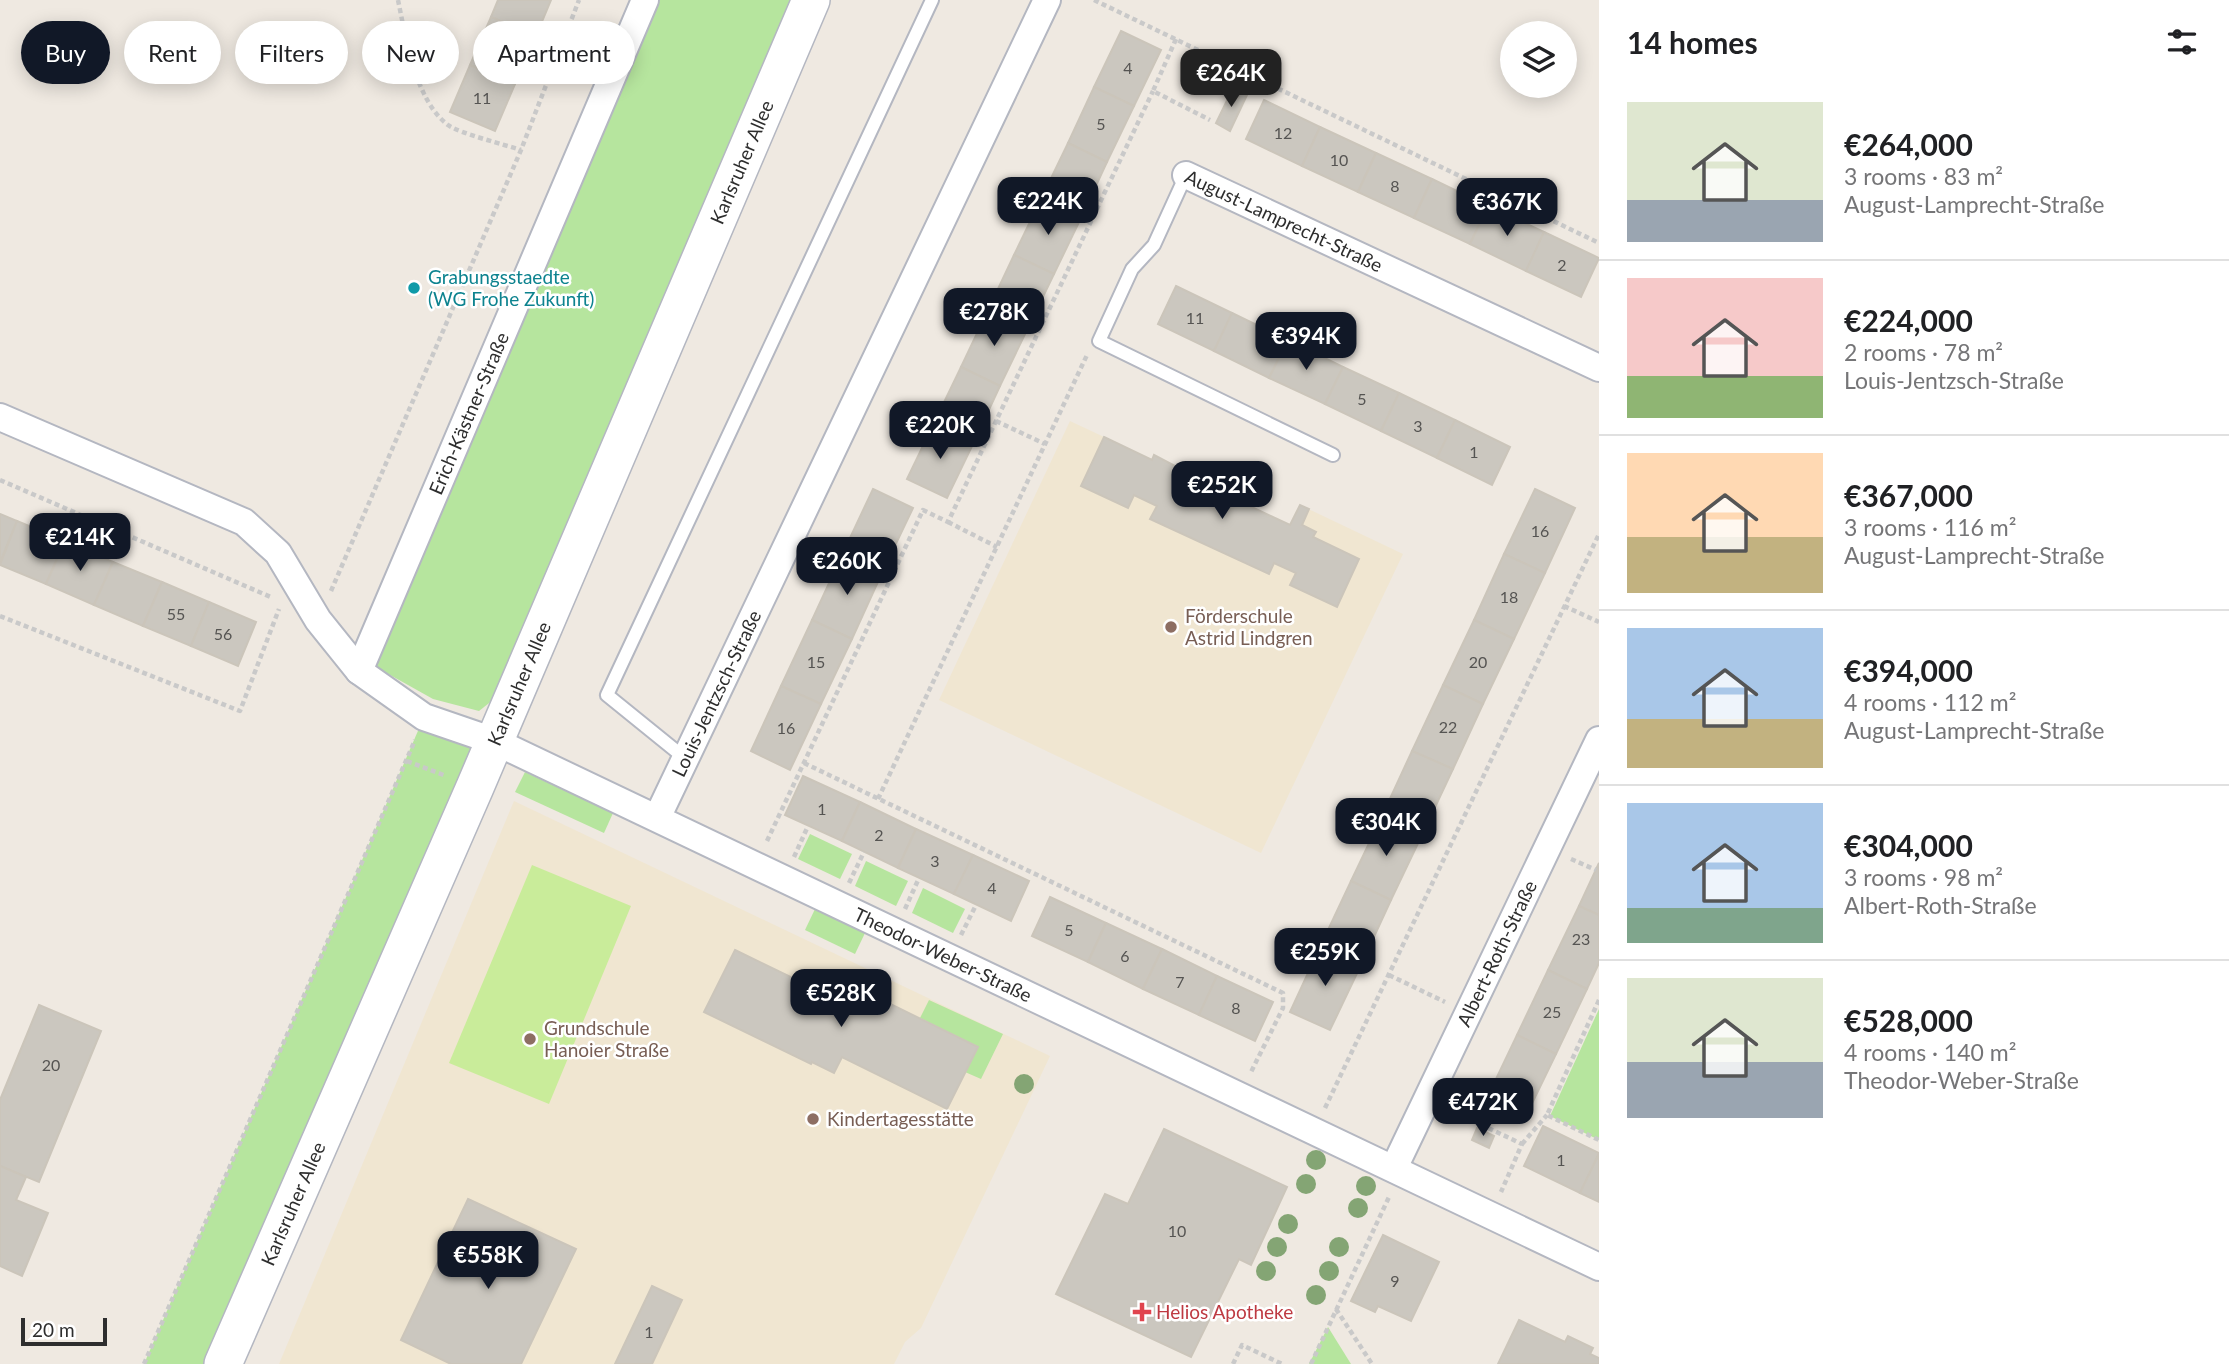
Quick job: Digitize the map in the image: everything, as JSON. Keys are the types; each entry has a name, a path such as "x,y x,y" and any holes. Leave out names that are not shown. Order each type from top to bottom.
{"street":[{"name":"Erich-Kästner-Straße","path":"359,671 645,0"},
{"name":"Karlsruher Allee","path":"223,1364 475,787 811,0"},
{"name":"Louis-Jentzsch-Straße","path":"657,818 1047,0"},
{"name":"August-Lamprecht-Straße","path":"1186,175 1599,368"},
{"path":"0,417 244,522 278,553 318,621 359,671 424,717 494,741"},
{"name":"Albert-Roth-Straße","path":"1392,1180 1468,1013 1599,740"},
{"name":"Theodor-Weber-Straße","path":"494,741 657,818 1392,1180 1599,1267"}],"lane":[{"path":"686,759 607,695 932,0"},
{"name":"August-Lamprecht-Straße","path":"1099,341 1132,269 1154,244 1186,175"},
{"path":"1099,341 1333,455"}],"path":[{"path":"398,0 407,45 426,99 449,126 520,150"},
{"path":"318,621 520,150 579,0"},
{"path":"1094,0 1599,243"},
{"path":"948,522 1176,39"},
{"path":"1153,91 1210,120"},
{"path":"878,799 1089,350 1099,341"},
{"path":"996,421 1045,444"},
{"path":"0,481 282,602 240,711 0,616"},
{"path":"764,848 923,510 997,547"},
{"path":"1323,1114 1599,534"},
{"path":"1564,606 1599,622"},
{"path":"144,1364 424,717"},
{"path":"407,761 475,787"},
{"path":"804,763 1283,992 1283,1008 1248,1079"},
{"path":"792,861 808,826"},
{"path":"847,887 863,852"},
{"path":"1584,864 1596,870"},
{"path":"902,914 919,878"},
{"path":"958,941 976,905"},
{"path":"1389,975 1468,1013"},
{"path":"1498,1198 1522,1144 1547,1115 1599,1000"},
{"path":"1443,1107 1522,1144"},
{"path":"1547,1115 1599,1140"},
{"path":"1311,1364 1392,1180"},
{"path":"1336,1309 1372,1364"},
{"path":"1233,1364 1242,1345 1282,1364"}],"shaded area":[{"name":"Förderschule Astrid Lindgren","path":"1070,421 1151,459 1154,455 1175,466 1174,471 1290,525 1300,505 1403,554 1261,853 939,700"},
{"path":"514,801 1050,1056 921,1328 905,1342 894,1364 279,1364"}],"green space":[{"path":"660,0 795,0 498,696 479,711 433,699 374,666 624,84 635,84 635,58"},
{"path":"424,717 486,757 223,1364 144,1364"},
{"path":"525,772 613,813 604,833 515,792"},
{"path":"810,834 852,854 840,879 798,859"},
{"path":"866,861 908,881 896,906 855,886"},
{"path":"532,865 631,906 549,1104 449,1063"},
{"path":"923,888 965,909 953,933 912,913"},
{"path":"815,909 865,933 855,954 805,930"},
{"path":"929,1000 1003,1034 981,1079 965,1072 977,1047 920,1018"},
{"path":"1599,1009 1599,1140 1550,1116"},
{"path":"1328,1327 1351,1364 1309,1364"}],"building":[{"path":"498,0 551,0 542,21 500,21 491,17"},
{"path":"1121,31 1161,50 1134,106 1094,87"},
{"path":"470,65 473,66 473,84 515,84 495,131 450,112"},
{"path":"1094,87 1134,106 1107,162 1068,143"},
{"path":"1233,88 1247,95 1230,131 1216,123"},
{"path":"1264,100 1320,127 1302,166 1246,139"},
{"path":"1320,127 1376,153 1358,192 1302,166"},
{"path":"1068,143 1107,162 1081,218 1041,199"},
{"path":"1376,153 1432,179 1414,218 1358,192"},
{"path":"1432,179 1488,206 1470,244 1414,218"},
{"path":"1041,199 1081,218 1054,274 1014,255"},
{"path":"1488,206 1544,232 1526,271 1470,244"},
{"path":"1544,232 1599,258 1581,297 1526,271"},
{"path":"1014,255 1054,274 1027,330 988,310"},
{"path":"1176,286 1232,313 1214,351 1158,324"},
{"path":"988,310 1027,330 1000,386 961,367"},
{"path":"1232,313 1288,340 1269,378 1214,351"},
{"path":"1288,340 1343,367 1325,404 1269,378"},
{"path":"961,367 1000,386 974,442 934,423"},
{"path":"1343,367 1399,393 1381,431 1325,404"},
{"path":"1399,393 1455,420 1437,458 1381,431"},
{"path":"1455,420 1510,447 1492,485 1437,458"},
{"path":"934,423 974,442 947,498 907,479"},
{"path":"1104,437 1152,460 1154,455 1175,466 1173,470 1290,525 1300,505 1309,509 1302,525 1316,532 1313,537 1359,559 1337,607 1290,585 1296,573 1274,563 1269,574 1150,519 1157,506 1134,495 1128,508 1081,486"},
{"path":"873,489 913,508 882,573 842,555"},
{"path":"1535,489 1575,508 1545,573 1504,554"},
{"path":"0,514 17,521 0,562"},
{"path":"17,521 65,541 46,584 0,565"},
{"path":"65,541 113,562 94,605 46,584"},
{"path":"1504,554 1545,573 1514,639 1474,620"},
{"path":"842,555 882,573 852,639 812,620"},
{"path":"113,562 162,582 143,626 94,605"},
{"path":"162,582 209,602 191,646 143,626"},
{"path":"209,602 256,622 238,666 191,646"},
{"path":"812,620 852,639 821,704 781,686"},
{"path":"1474,620 1514,639 1483,704 1443,685"},
{"path":"1443,685 1483,704 1453,769 1412,751"},
{"path":"781,686 821,704 790,770 751,751"},
{"path":"1412,751 1453,769 1422,835 1382,816"},
{"path":"803,776 860,802 842,841 785,815"},
{"path":"860,802 916,829 898,868 842,841"},
{"path":"1382,816 1422,835 1391,900 1351,881"},
{"path":"916,829 973,855 954,894 898,868"},
{"path":"973,855 1029,881 1011,921 954,894"},
{"path":"1599,863 1599,915 1579,906"},
{"path":"1351,881 1391,900 1361,965 1320,947"},
{"path":"1050,897 1106,923 1088,962 1032,936"},
{"path":"1579,906 1599,915 1599,963 1587,989 1548,970"},
{"path":"1106,923 1162,949 1143,989 1088,962"},
{"path":"1320,947 1361,965 1330,1030 1290,1012"},
{"path":"1162,949 1217,976 1199,1015 1143,989"},
{"path":"735,950 840,1001 847,988 857,993 861,985 874,992 872,995 978,1047 947,1109 842,1057 834,1073 704,1012"},
{"path":"1548,970 1587,989 1556,1054 1517,1035"},
{"path":"1217,976 1273,1002 1255,1041 1199,1015"},
{"path":"39,1005 101,1031 39,1182 0,1166 0,1100"},
{"path":"1517,1035 1556,1054 1525,1118 1486,1100"},
{"path":"1543,1126 1599,1153 1580,1193 1524,1166"},
{"path":"1477,1128 1494,1136 1489,1148 1472,1140"},
{"path":"1164,1129 1287,1187 1251,1265 1239,1259 1191,1357 1056,1294 1105,1194 1128,1204"},
{"path":"1599,1154 1599,1202 1580,1193"},
{"path":"0,1166 26,1177 16,1200 48,1213 22,1276 0,1266"},
{"path":"468,1199 576,1249 521,1364 451,1364 401,1340"},
{"path":"1383,1235 1439,1262 1411,1321 1378,1306 1375,1312 1351,1301"},
{"path":"652,1286 682,1300 652,1364 615,1364"},
{"path":"1519,1320 1565,1342 1568,1336 1593,1348 1590,1354 1599,1358 1599,1364 1498,1364"}],"place":[{"name":"Grabungsstaedte (WG Frohe Zukunft)","path":"414,288"},
{"name":"Förderschule Astrid Lindgren","path":"1171,627"},
{"name":"Grundschule Hanoier Straße","path":"530,1039"},
{"name":"Kindertagesstätte","path":"813,1119"},
{"name":"Helios Apotheke","path":"1142,1312"}]}
